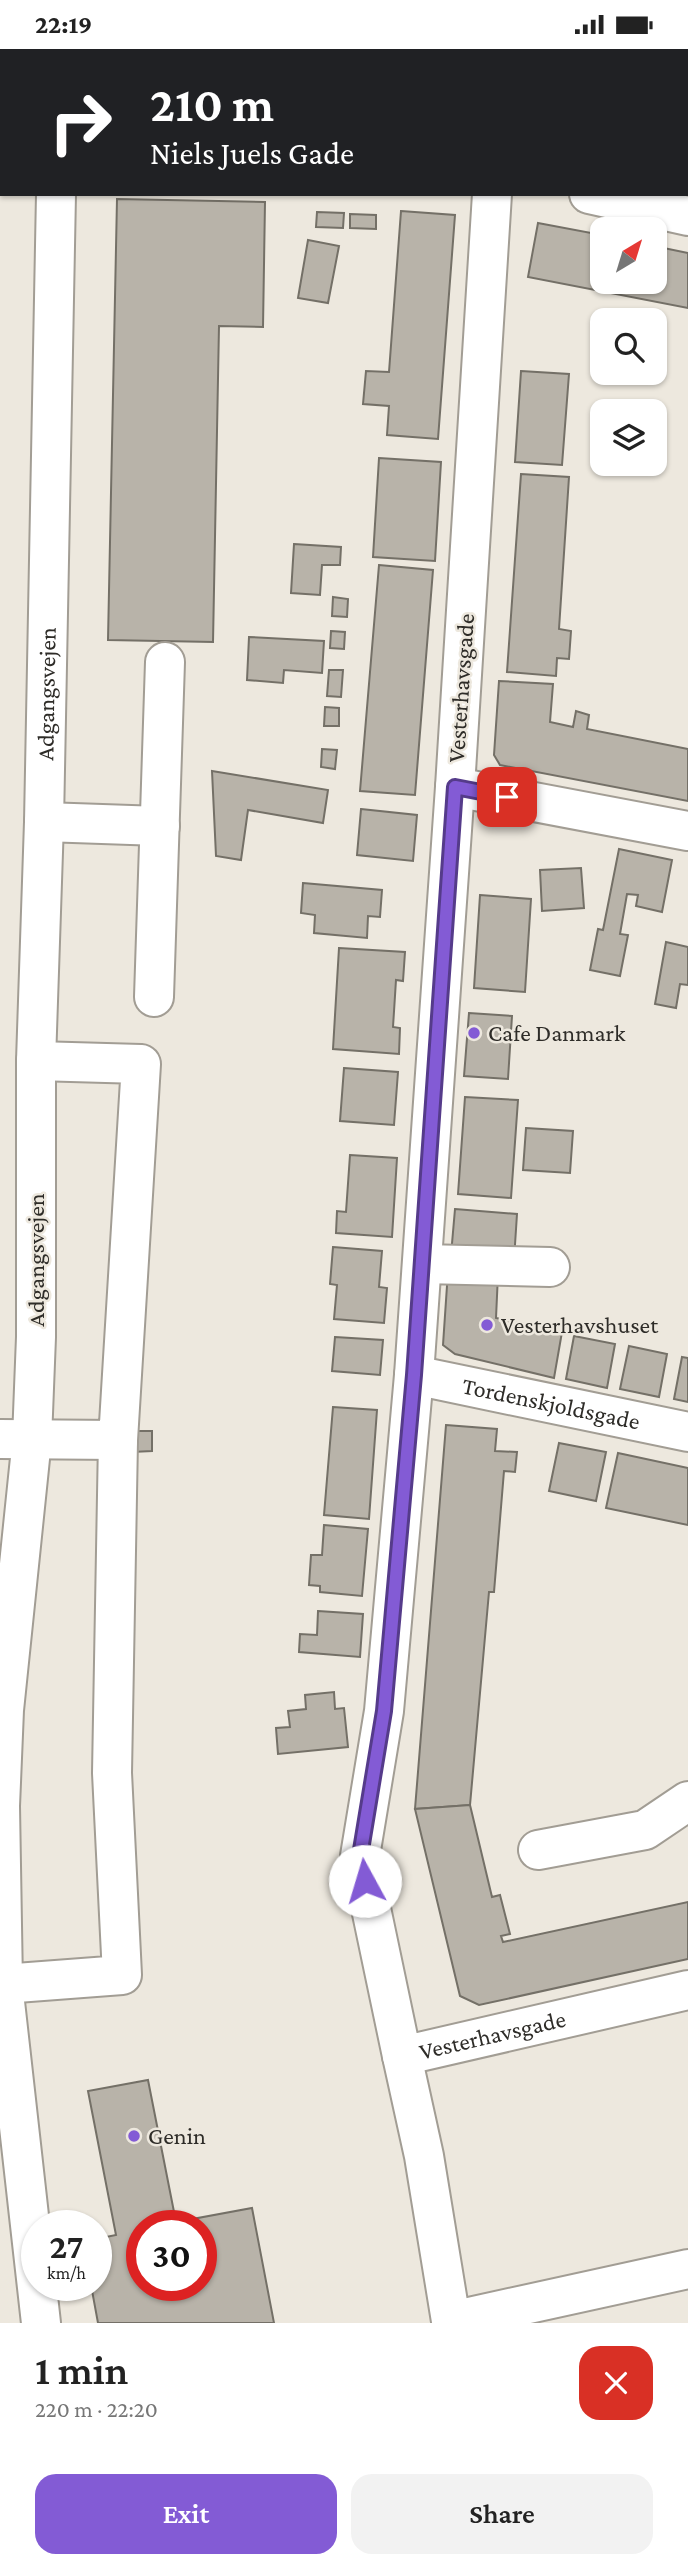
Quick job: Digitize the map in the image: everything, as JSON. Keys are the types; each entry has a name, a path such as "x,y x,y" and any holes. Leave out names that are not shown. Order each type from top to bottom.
{"street":[{"name":"Adgangsvejen","path":"41,2323 3,1984 0,1806 16,1439 36,1337 36,1061 44,822 56,196"},
{"name":"Vesterhavsgade","path":"492,196 455,787 414,1375 384,1711 360,1856 402,2056 688,1990"},
{"path":"598,196 688,216"},
{"path":"154,997 165,662"},
{"path":"455,787 688,831"},
{"path":"44,822 160,826"},
{"path":"3,1984 122,1975 112,1773 118,1440 141,1064 36,1061"},
{"path":"422,1264 550,1267"},
{"name":"Tordenskjoldsgade","path":"414,1375 688,1432"},
{"path":"16,1439 118,1440"},
{"path":"538,1850 645,1830 688,1801"},
{"path":"402,2056 424,2156 451,2321 688,2269"}],"building":[{"path":"117,199 265,202 263,327 219,326 213,642 108,640"},
{"path":"401,211 455,215 438,439 387,435 389,406 363,404 366,371 389,372"},
{"path":"317,212 344,213 343,228 316,227"},
{"path":"350,214 376,215 376,229 350,228"},
{"path":"538,223 590,233 590,289 528,277"},
{"path":"308,240 339,246 328,303 298,298"},
{"path":"667,249 688,253 688,308 616,294 667,294"},
{"path":"521,371 569,374 562,465 515,462"},
{"path":"379,458 441,462 435,561 373,557"},
{"path":"521,474 569,477 559,629 571,631 569,659 557,658 556,676 507,672"},
{"path":"294,544 341,547 340,565 322,565 320,595 291,593"},
{"path":"379,565 433,570 415,795 360,791"},
{"path":"333,597 348,599 347,617 332,616"},
{"path":"331,631 345,632 344,649 330,648"},
{"path":"249,637 324,641 322,673 284,670 283,683 247,680"},
{"path":"329,670 343,670 341,697 327,696"},
{"path":"499,681 553,684 550,722 573,727 576,711 589,715 587,729 688,749 688,801 500,765 494,755"},
{"path":"325,707 339,708 339,726 324,726"},
{"path":"322,749 337,750 335,769 321,767"},
{"path":"212,771 328,790 323,823 248,810 241,860 216,856"},
{"path":"361,809 417,815 413,861 357,855"},
{"path":"619,849 672,860 662,912 636,906 638,895 627,894 620,934 628,935 620,976 590,970 598,929 603,930"},
{"path":"581,868 584,908 542,911 540,870"},
{"path":"303,883 382,890 380,917 368,916 367,938 314,933 315,915 301,913"},
{"path":"480,895 531,899 525,992 474,988"},
{"path":"666,942 688,947 688,985 680,984 676,1008 655,1004"},
{"path":"339,948 405,952 403,981 396,980 393,1027 400,1028 399,1054 333,1049"},
{"path":"469,1013 512,1016 508,1079 464,1076"},
{"path":"344,1068 398,1072 394,1125 340,1121"},
{"path":"465,1097 518,1100 511,1198 458,1194"},
{"path":"526,1128 573,1131 570,1173 523,1170"},
{"path":"350,1155 397,1158 392,1237 336,1233 337,1211 346,1212"},
{"path":"455,1209 517,1214 514,1260 451,1255"},
{"path":"333,1247 382,1251 379,1287 387,1288 384,1323 334,1319 337,1285 330,1284"},
{"name":"Vesterhavshuset","path":"448,1271 498,1274 496,1318 562,1332 554,1378 455,1354 443,1345"},
{"path":"574,1336 615,1344 607,1388 566,1379"},
{"path":"335,1337 383,1340 380,1375 332,1371"},
{"path":"629,1346 667,1354 659,1397 620,1389"},
{"path":"682,1357 688,1358 688,1402 674,1399"},
{"path":"333,1407 377,1410 369,1519 324,1515"},
{"path":"446,1425 497,1429 495,1451 517,1452 515,1472 504,1471 494,1592 489,1592 470,1805 415,1809"},
{"path":"132,1431 152,1431 152,1451 132,1452"},
{"path":"559,1443 606,1452 596,1501 549,1491"},
{"path":"618,1453 688,1468 688,1525 606,1508"},
{"path":"324,1525 368,1529 362,1596 320,1592 320,1586 309,1585 311,1555 322,1555"},
{"path":"318,1611 363,1614 360,1657 299,1652 300,1634 317,1635"},
{"path":"334,1692 335,1709 344,1708 348,1747 278,1754 276,1728 290,1727 288,1711 306,1709 305,1695"},
{"path":"470,1805 492,1897 500,1895 510,1934 501,1936 503,1942 688,1902 688,1959 479,2005 460,1996 415,1809"},
{"path":"148,2080 174,2210 126,2210 126,2301 217,2301 217,2214 252,2208 274,2323 98,2323 94,2301 112,2301 112,2236 116,2235 88,2091"}],"place":[{"name":"Cafe Danmark","path":"474,1033"},
{"name":"Vesterhavshuset","path":"487,1325"},
{"name":"Genin","path":"134,2136"}],"route":[{"path":"365,1881 360,1856 384,1711 414,1375 455,787 507,797"}]}
